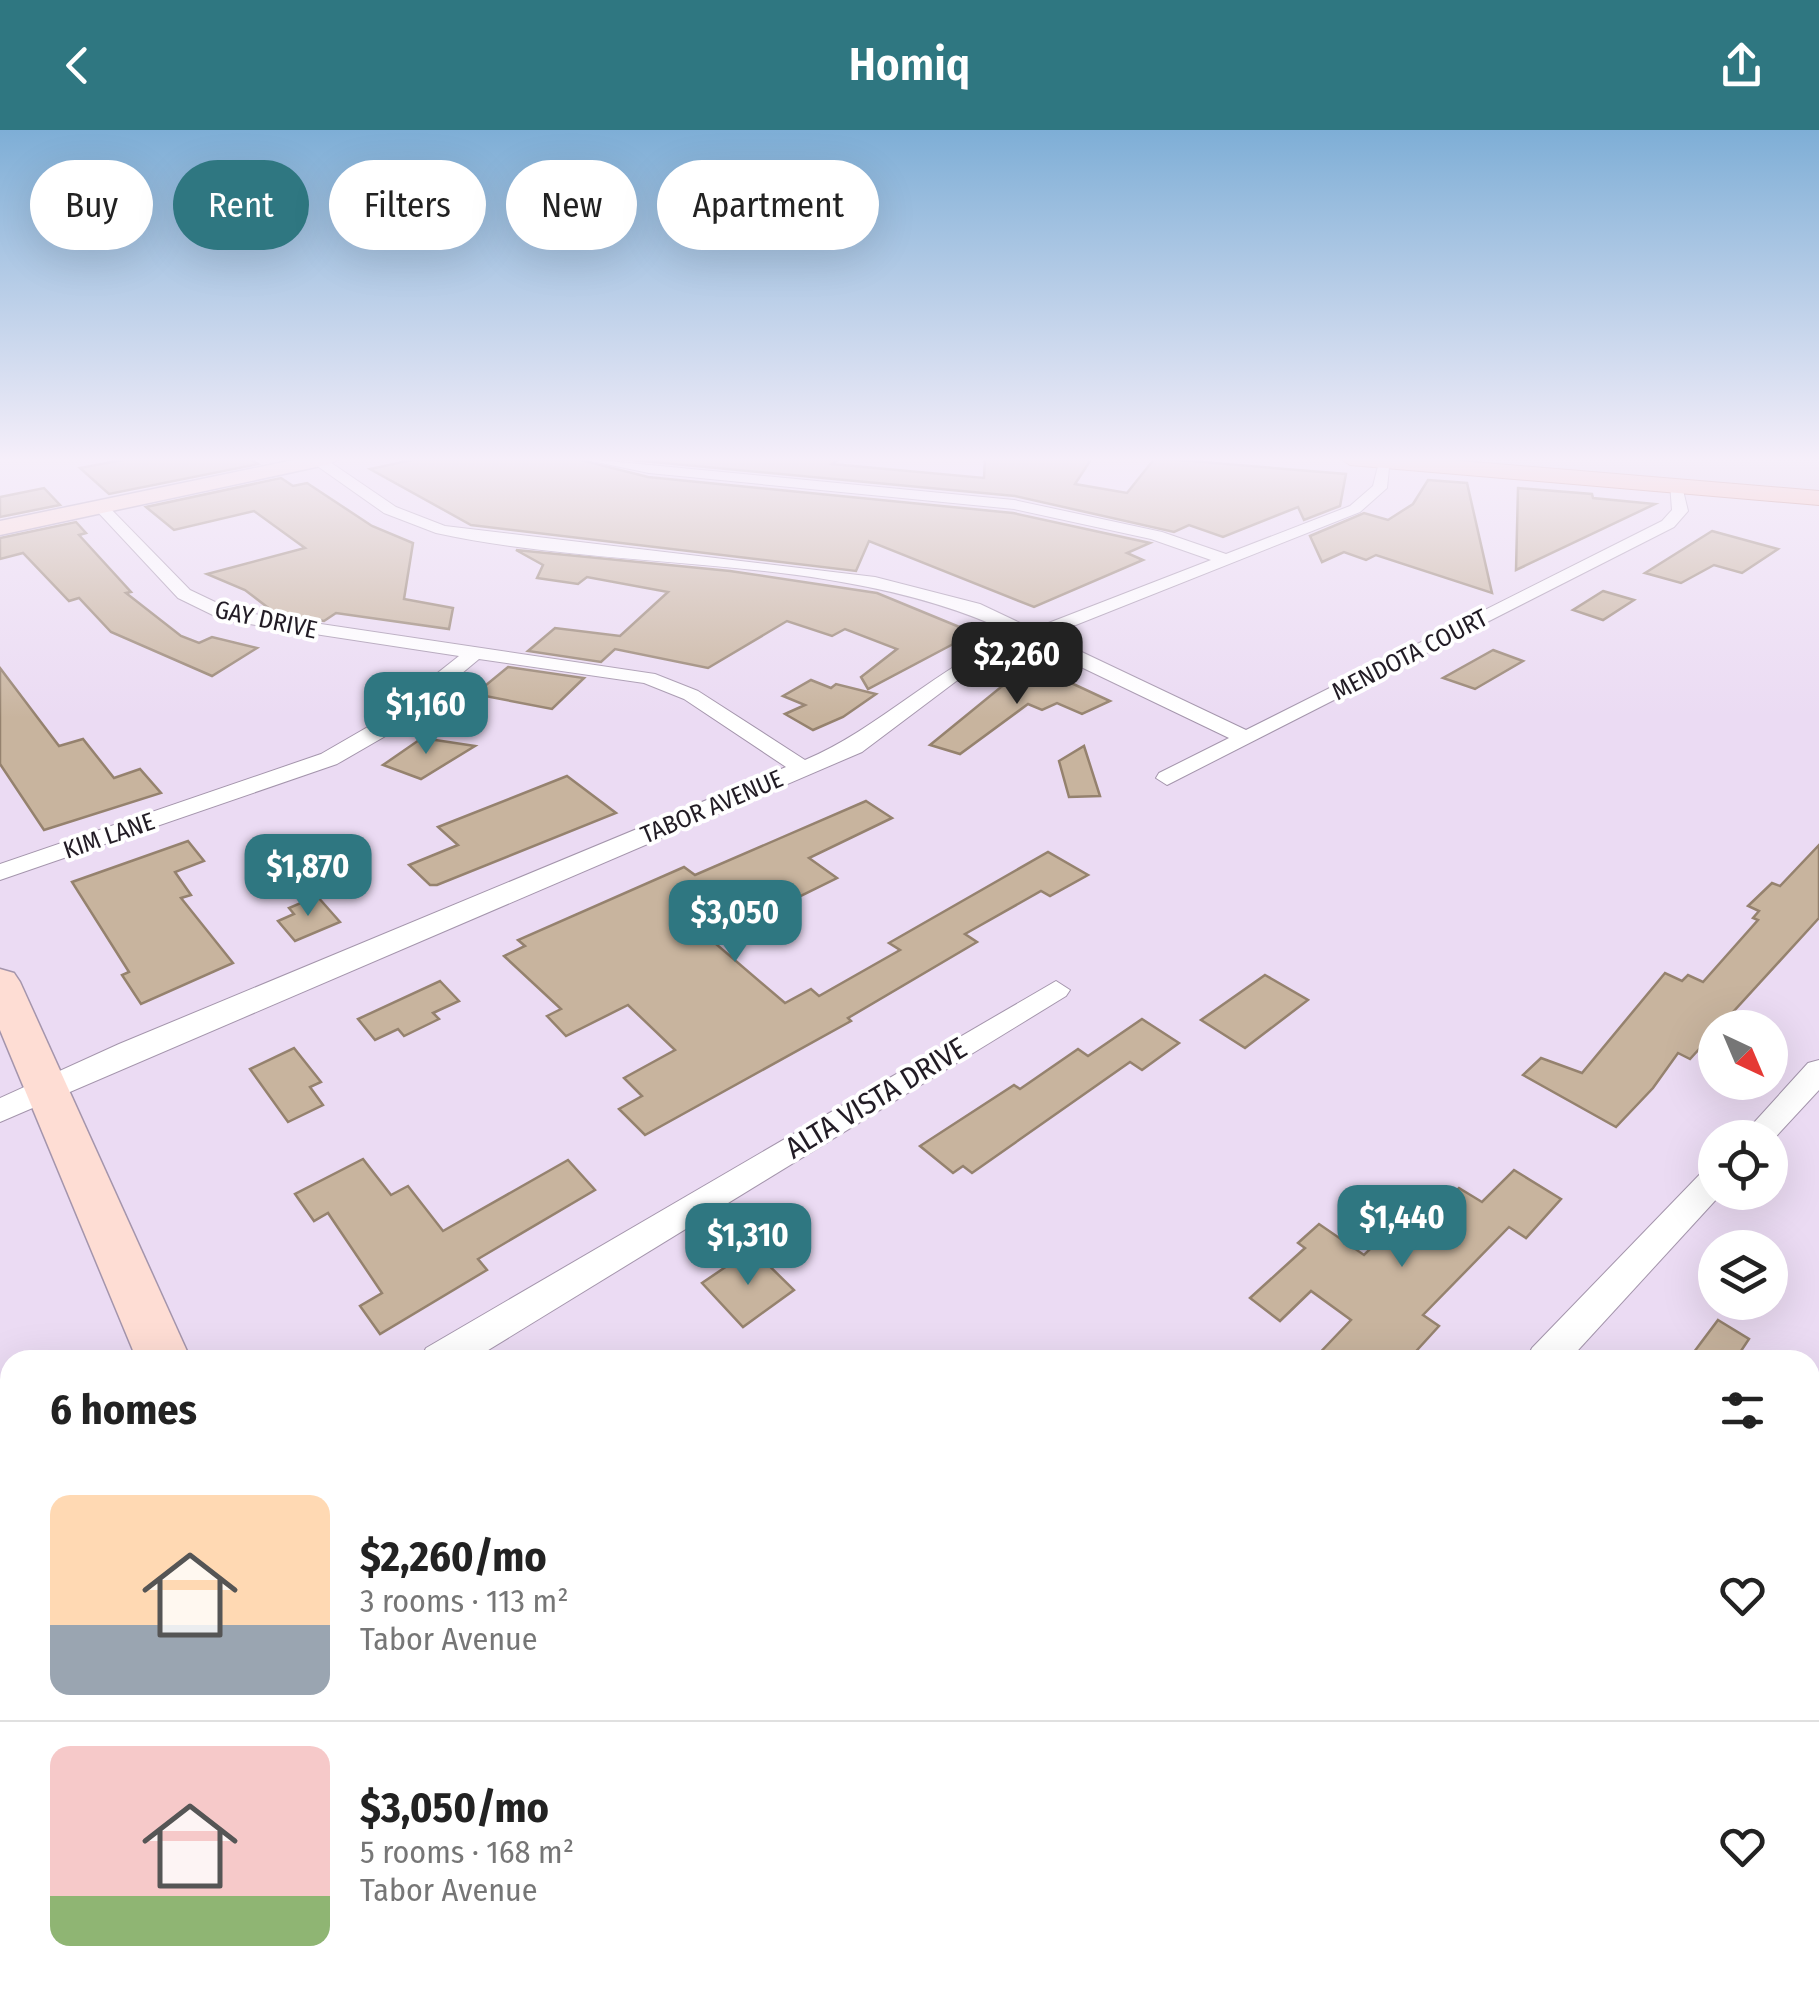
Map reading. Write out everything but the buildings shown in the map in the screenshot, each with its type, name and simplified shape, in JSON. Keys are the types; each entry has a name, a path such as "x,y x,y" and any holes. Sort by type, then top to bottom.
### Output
{"main road":[{"path":"0,982 160,1350"}],"street":[{"name":"GAY DRIVE","path":"137,545 184,594 204,608 256,624 648,678 691,695 804,769"},
{"path":"565,545 890,584 950,599 1246,738"},
{"path":"1186,545 1226,559"},
{"name":"TABOR AVENUE","path":"0,1111 130,1051 804,769 874,735 982,657 1262,545"},
{"name":"MENDOTA COURT","path":"1166,778 1627,545"},
{"name":"KIM LANE","path":"0,872 329,759 381,729 474,652"},
{"name":"ALTA VISTA DRIVE","path":"456,1350 1056,990"},
{"path":"1773,1120 1819,1071"},
{"path":"1563,1350 1698,1199"}]}
